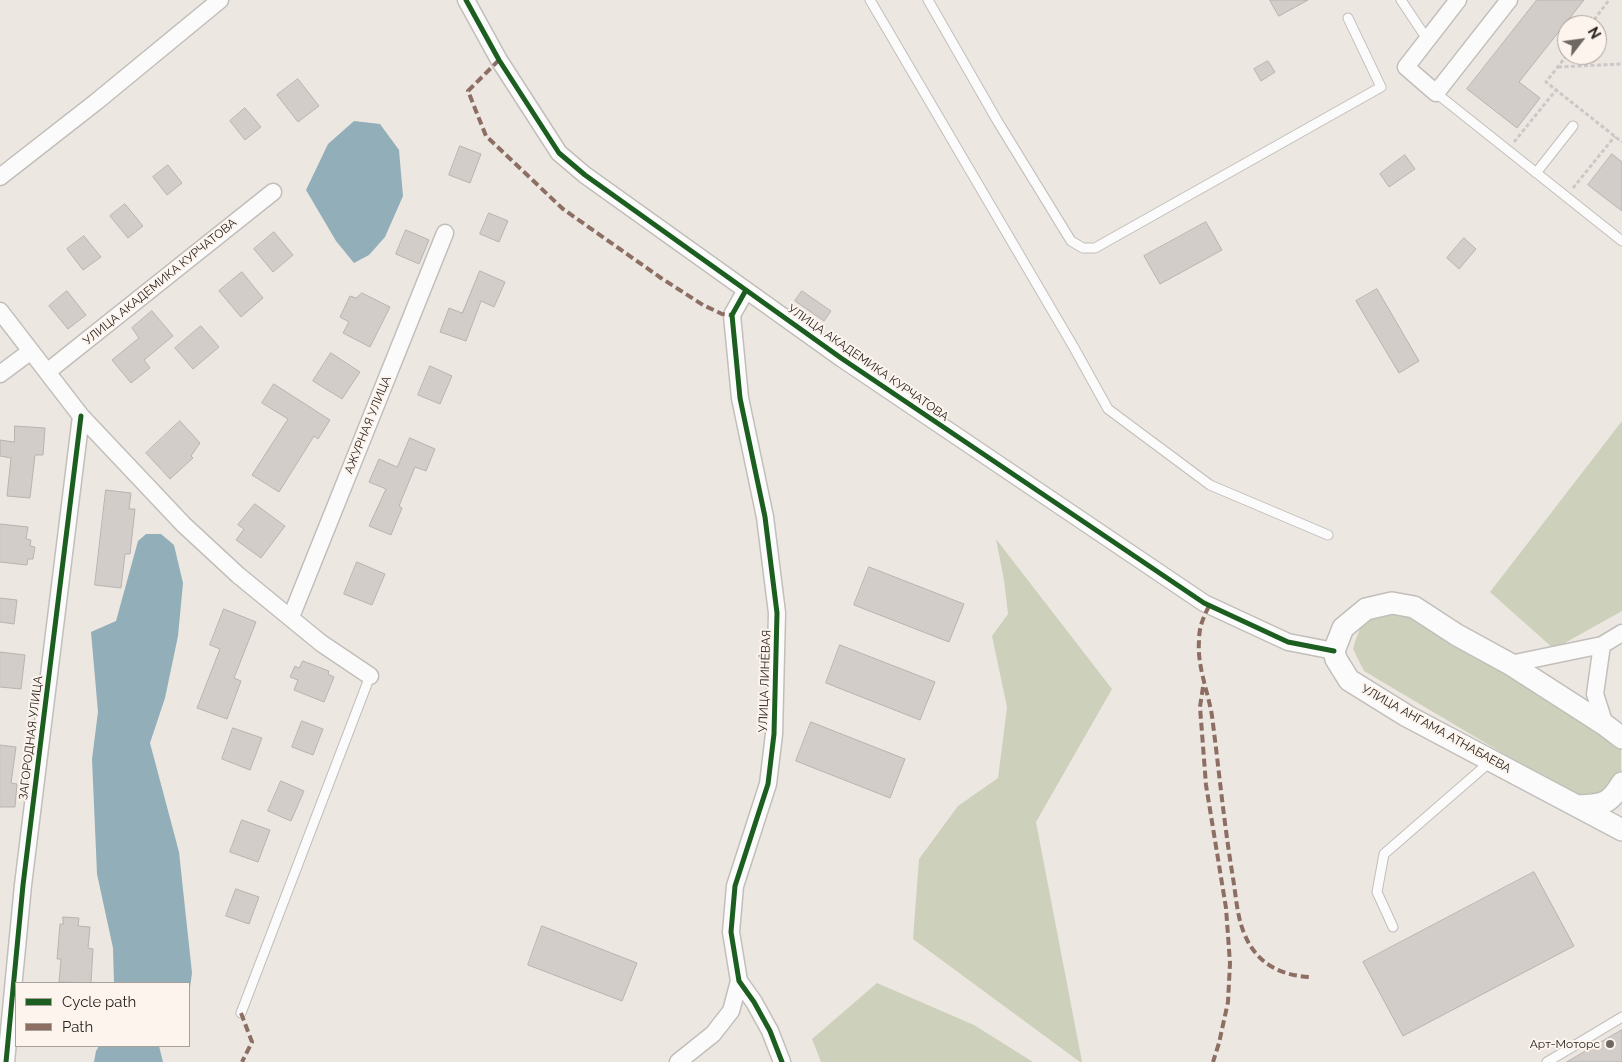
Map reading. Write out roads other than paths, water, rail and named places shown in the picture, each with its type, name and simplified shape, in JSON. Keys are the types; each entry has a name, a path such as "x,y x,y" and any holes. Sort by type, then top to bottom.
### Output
{"street":[{"path":"0,177 96,102 220,0"},
{"name":"УЛИЦА АКАДЕМИКА КУРЧАТОВА","path":"466,0 499,60 559,153 584,175 842,358 1204,603 1288,642 1334,651"},
{"path":"1458,0 1406,67 1436,93 1509,0"},
{"name":"УЛИЦА АКАДЕМИКА КУРЧАТОВА","path":"47,372 273,192"},
{"name":"АЖУРНАЯ УЛИЦА","path":"291,617 445,233"},
{"name":"УЛИЦА ЛИНЁВАЯ","path":"746,290 732,315 740,398 765,517 777,613 774,734 768,784 735,886 731,932 739,981 754,1002 770,1031 782,1062"},
{"path":"0,310 81,416 184,526 238,575 321,642 370,676"},
{"path":"0,374 31,351"},
{"name":"ЗАГОРОДНАЯ УЛИЦА","path":"6,1062 7,984 24,876 81,416"},
{"path":"1334,651 1343,628 1366,609 1392,603 1414,607 1457,635 1510,664 1622,738"},
{"path":"1510,664 1602,645 1622,633"},
{"path":"1602,645 1595,694 1605,725"},
{"name":"УЛИЦА АНГАМА АТНАБАЕВА","path":"1334,651 1336,659 1349,680 1407,716 1622,830"},
{"path":"1577,806 1599,806 1614,797 1622,783"},
{"path":"678,1062 713,1034 731,1011 739,981"}],"lane":[{"path":"870,0 1108,409 1210,485 1328,535"},
{"path":"928,0 998,122 1071,241 1083,248 1095,248 1382,87 1348,18"},
{"path":"1401,0 1427,39"},
{"path":"1436,93 1622,241"},
{"path":"1536,172 1572,126"},
{"path":"241,1013 370,676"},
{"path":"1393,927 1378,892 1384,854 1492,761"},
{"path":"1547,1062 1622,1017"}],"water":[{"path":"354,121 380,124 399,150 403,196 385,237 369,255 354,263 336,241 306,190 328,144"},
{"path":"146,534 161,534 174,545 183,583 178,636 165,698 150,743 179,852 192,973 190,988 190,982 114,982 113,948 97,874 92,759 98,712 91,632 116,621 138,541"},
{"path":"98,1047 159,1047 163,1062 94,1062"}],"place":[{"name":"Арт-Моторс","path":"1610,1044"}]}
